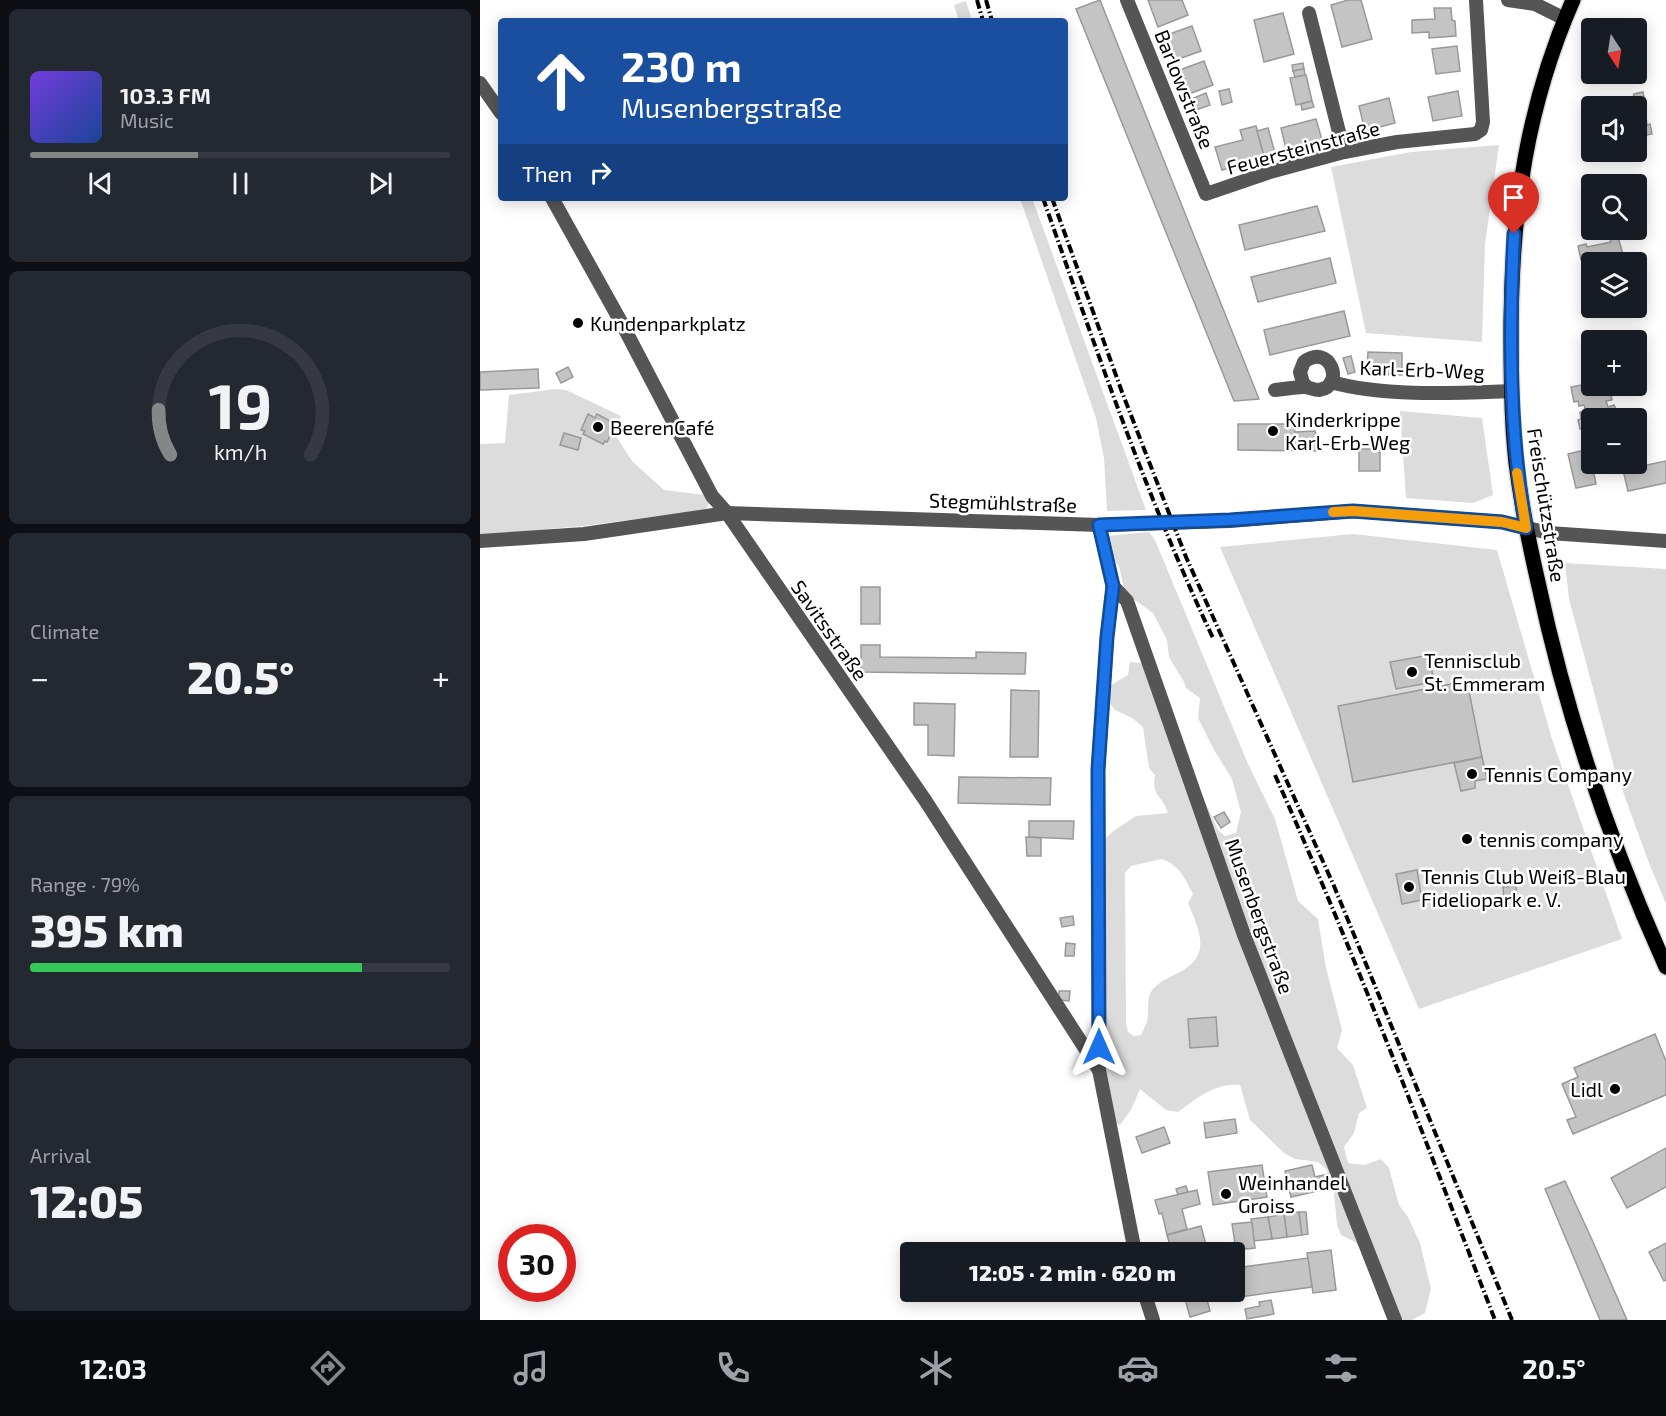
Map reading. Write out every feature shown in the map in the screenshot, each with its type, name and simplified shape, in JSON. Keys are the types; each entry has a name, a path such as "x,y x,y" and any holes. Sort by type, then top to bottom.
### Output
{"main road":[{"name":"Freischützstraße","path":"1573,0 1539,93 1518,194 1511,280 1512,391 1516,464 1526,528 1559,675 1581,750 1626,874 1666,967"}],"street":[{"name":"Barlowstraße","path":"1127,0 1206,194"},
{"name":"Feuersteinstraße","path":"1206,194 1270,172 1344,152 1397,142 1469,136 1481,130 1483,113 1476,0"},
{"path":"1508,0 1534,4 1565,19"},
{"path":"1310,13 1344,152"},
{"path":"480,83 498,108"},
{"name":"Savitsstraße","path":"554,201 621,322 712,496 727,513 925,800 1099,1070"},
{"name":"Karl-Erb-Weg","path":"1275,390 1307,387 1319,390 1328,386 1333,372 1329,362 1314,356 1304,362 1300,378 1307,387"},
{"name":"Karl-Erb-Weg","path":"1331,382 1344,386 1396,392 1512,391"},
{"name":"Stegmühlstraße","path":"480,541 584,534 727,513 1099,525 1230,520 1353,511 1502,522 1550,533 1666,541"},
{"name":"Musenbergstraße","path":"1099,525 1113,586 1127,601 1244,935 1395,1320"},
{"path":"1113,586 1107,637 1098,770 1099,1070 1133,1242"},
{"path":"1147,1302 1153,1320"}],"shaded area":[{"path":"966,1 971,18 958,18 954,5"},
{"path":"1499,145 1485,244 1482,342 1366,333 1331,167 1411,152"},
{"path":"1021,201 1033,201 1146,510 1107,511 1104,458 1096,418"},
{"path":"555,389 566,390 621,416 614,433 632,461 664,490 705,495 709,503 706,510 583,526 480,535 480,444 505,443 509,395"},
{"path":"1400,411 1482,418 1493,495 1473,503 1406,498"},
{"path":"1149,532 1155,540 1248,764 1275,819 1298,901 1318,919 1326,968 1342,1030 1337,1048 1353,1065 1367,1108 1359,1113 1354,1133 1344,1147 1348,1163 1364,1165 1381,1159 1389,1168 1399,1205 1408,1217 1420,1243 1431,1289 1425,1313 1412,1320 1397,1320 1376,1265 1355,1242 1341,1235 1337,1225 1333,1183 1326,1169 1318,1162 1295,1159 1284,1153 1250,1120 1240,1085 1215,1089 1178,1112 1166,1110 1140,1089 1131,1110 1120,1125 1112,1123 1105,1070 1102,842 1112,832 1136,816 1168,813 1156,792 1155,775 1149,768 1143,727 1132,718 1115,710 1105,697 1108,687 1128,675 1130,662 1142,663 1218,830 1225,836 1236,833 1241,812 1232,779 1198,718 1200,698 1186,688 1169,657 1167,640 1153,613 1125,593 1119,566 1108,553 1107,536","holes":["1162,859 1181,873 1193,894 1188,903 1200,937 1200,946 1193,962 1154,988 1150,994 1147,1022 1141,1035 1134,1036 1128,1032 1126,1024 1125,873 1131,866"]},
{"name":"tennis company","path":"1353,534 1497,550 1552,739 1622,939 1419,1009 1220,547"},
{"path":"1565,563 1666,569 1666,904 1614,767 1569,599"}],"building":[{"path":"1100,0 1259,399 1234,401 1076,9"},
{"path":"1148,0 1182,0 1188,15 1158,27"},
{"path":"1348,0 1361,0 1372,39 1342,47 1331,5"},
{"path":"1434,8 1451,8 1456,36 1429,38 1429,32 1412,33 1412,20 1435,19"},
{"path":"1283,13 1294,54 1264,62 1254,20"},
{"path":"1192,26 1201,51 1173,61 1164,36"},
{"path":"1457,46 1460,71 1436,74 1432,49"},
{"path":"1204,61 1213,85 1186,95 1177,71"},
{"path":"1303,63 1304,69 1293,71 1292,65"},
{"path":"1304,69 1305,75 1295,77 1293,71"},
{"path":"1306,75 1312,101 1296,105 1290,78"},
{"path":"1229,89 1232,102 1222,105 1219,91"},
{"path":"1458,91 1462,116 1433,121 1428,97"},
{"path":"1643,92 1644,96 1633,96"},
{"path":"1206,93 1210,105 1193,111 1189,100"},
{"path":"1389,98 1395,123 1365,131 1359,106"},
{"path":"1312,101 1314,107 1302,110 1301,104"},
{"path":"1316,119 1322,140 1286,149 1281,128"},
{"path":"1650,124 1652,134 1647,135 1647,125"},
{"path":"1256,126 1265,159 1222,170 1215,147 1243,140 1240,130"},
{"path":"1268,128 1275,153 1264,156 1257,131"},
{"path":"1317,206 1325,231 1245,250 1239,225"},
{"path":"1610,240 1619,240 1622,252 1581,252 1581,260 1578,246 1586,244 1587,247 1611,242"},
{"path":"1330,258 1336,283 1258,302 1251,277"},
{"path":"1344,311 1350,336 1270,355 1264,330"},
{"path":"1368,352 1402,353 1402,375 1375,374 1375,369 1367,369"},
{"path":"1351,356 1355,372 1348,374 1343,358"},
{"path":"568,367 573,377 561,383 556,373"},
{"path":"538,369 539,388 480,390 480,372"},
{"path":"1581,385 1581,396 1611,396 1612,400 1606,401 1608,407 1614,405 1615,408 1579,406 1578,401 1574,402 1571,387"},
{"name":"BeerenCafé","path":"588,414 595,418 597,414 616,424 607,442 603,444 583,434 585,431 581,430"},
{"path":"1238,424 1293,424 1295,432 1315,431 1322,451 1238,450"},
{"path":"564,433 581,438 578,450 560,445"},
{"path":"1359,449 1380,449 1380,471 1359,471"},
{"path":"1581,451 1581,474 1594,474 1596,484 1576,488 1568,454"},
{"path":"1666,461 1666,483 1628,491 1624,474 1647,474 1647,465"},
{"path":"861,587 880,587 880,624 861,624"},
{"path":"861,645 880,645 880,657 976,658 976,652 1026,653 1025,674 861,672"},
{"name":"Tennisclub St. Emmeram","path":"1429,655 1434,682 1396,689 1390,662"},
{"path":"1467,681 1482,757 1353,782 1338,706"},
{"path":"1011,690 1039,691 1038,757 1010,757"},
{"path":"914,703 955,704 954,756 928,755 928,725 914,725"},
{"name":"Tennis Company","path":"1482,757 1487,779 1475,781 1475,788 1461,791 1454,763"},
{"path":"959,777 1051,778 1050,805 958,803"},
{"path":"1224,812 1230,822 1221,828 1214,817"},
{"path":"1029,821 1074,821 1073,839 1029,837"},
{"path":"1026,837 1041,838 1041,856 1027,856"},
{"name":"Tennis Club Weiß-Blau Fideliopark e. V.","path":"1417,870 1422,900 1402,904 1396,874"},
{"path":"1516,886 1517,897 1504,898 1503,887"},
{"path":"1073,916 1074,925 1062,927 1060,918"},
{"path":"1066,943 1075,944 1074,956 1065,956"},
{"path":"1059,991 1070,991 1069,1001 1059,1000"},
{"path":"1216,1017 1218,1046 1190,1048 1188,1019"},
{"name":"Lidl","path":"1655,1034 1666,1061 1666,1095 1573,1134 1567,1120 1576,1117 1562,1084 1578,1077 1574,1068"},
{"path":"1235,1119 1237,1133 1206,1138 1204,1123"},
{"path":"1164,1127 1170,1143 1142,1153 1136,1137"},
{"path":"1666,1148 1666,1187 1627,1208 1611,1178"},
{"path":"1262,1165 1267,1197 1213,1205 1208,1172"},
{"path":"1312,1165 1315,1177 1328,1174 1331,1188 1291,1197 1285,1171"},
{"path":"1565,1181 1627,1320 1600,1320 1545,1189"},
{"path":"1186,1186 1188,1192 1178,1195 1176,1189"},
{"path":"1197,1190 1200,1204 1182,1209 1187,1229 1167,1235 1162,1213 1159,1214 1155,1200"},
{"path":"1299,1212 1302,1235 1287,1237 1284,1214"},
{"path":"1299,1212 1306,1212 1308,1234 1302,1235"},
{"path":"1284,1214 1287,1237 1272,1239 1268,1217"},
{"path":"1268,1217 1272,1239 1254,1241 1251,1219"},
{"path":"1252,1222 1255,1248 1245,1249 1245,1242 1235,1242 1232,1224"},
{"path":"1201,1226 1205,1242 1169,1242 1167,1235"},
{"path":"1666,1243 1666,1280 1664,1281 1649,1252"},
{"path":"1331,1250 1336,1290 1313,1293 1307,1253"},
{"path":"1308,1258 1312,1287 1245,1296 1245,1267"},
{"path":"1271,1300 1274,1314 1247,1319 1245,1309 1260,1306 1259,1302"},
{"path":"1186,1302 1208,1302 1210,1311 1190,1317"}],"railway":[{"path":"977,0 982,18"},
{"path":"986,0 991,18"},
{"path":"1044,201 1143,475 1213,638"},
{"path":"1053,201 1122,392 1186,557 1334,886 1512,1320"},
{"path":"1275,775 1361,978 1495,1320"}],"slow traffic":[{"path":"1333,512 1353,511 1502,522 1526,528 1517,473"}],"place":[{"name":"Kundenparkplatz","path":"578,323"},
{"name":"BeerenCafé","path":"598,427"},
{"name":"Kinderkrippe Karl-Erb-Weg","path":"1273,431"},
{"name":"Tennisclub St. Emmeram","path":"1412,672"},
{"name":"Tennis Company","path":"1472,774"},
{"name":"tennis company","path":"1467,839"},
{"name":"Tennis Club Weiß-Blau Fideliopark e. V.","path":"1409,887"},
{"name":"Lidl","path":"1615,1089"},
{"name":"Weinhandel Groiss","path":"1226,1194"}],"route":[{"path":"1099,1047 1098,770 1107,637 1113,586 1099,525 1288,517 1353,511 1502,522 1526,528 1514,446 1511,353 1511,280 1514,234"}]}
